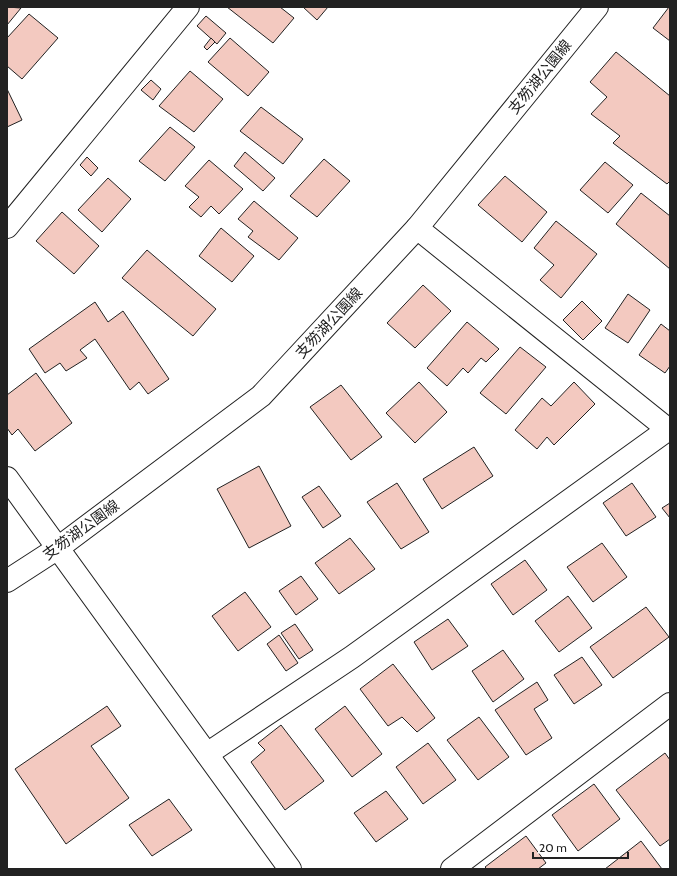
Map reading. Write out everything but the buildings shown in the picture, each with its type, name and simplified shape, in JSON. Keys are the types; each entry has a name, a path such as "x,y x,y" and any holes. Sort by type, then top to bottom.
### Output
{"street":[{"path":"7,227 188,7"},
{"name":"支笏湖公園線","path":"7,581 58,548 260,396 417,228 596,7"},
{"path":"207,754 352,657 670,429 417,228"},
{"path":"7,478 290,869"},
{"path":"452,869 670,704"}]}
